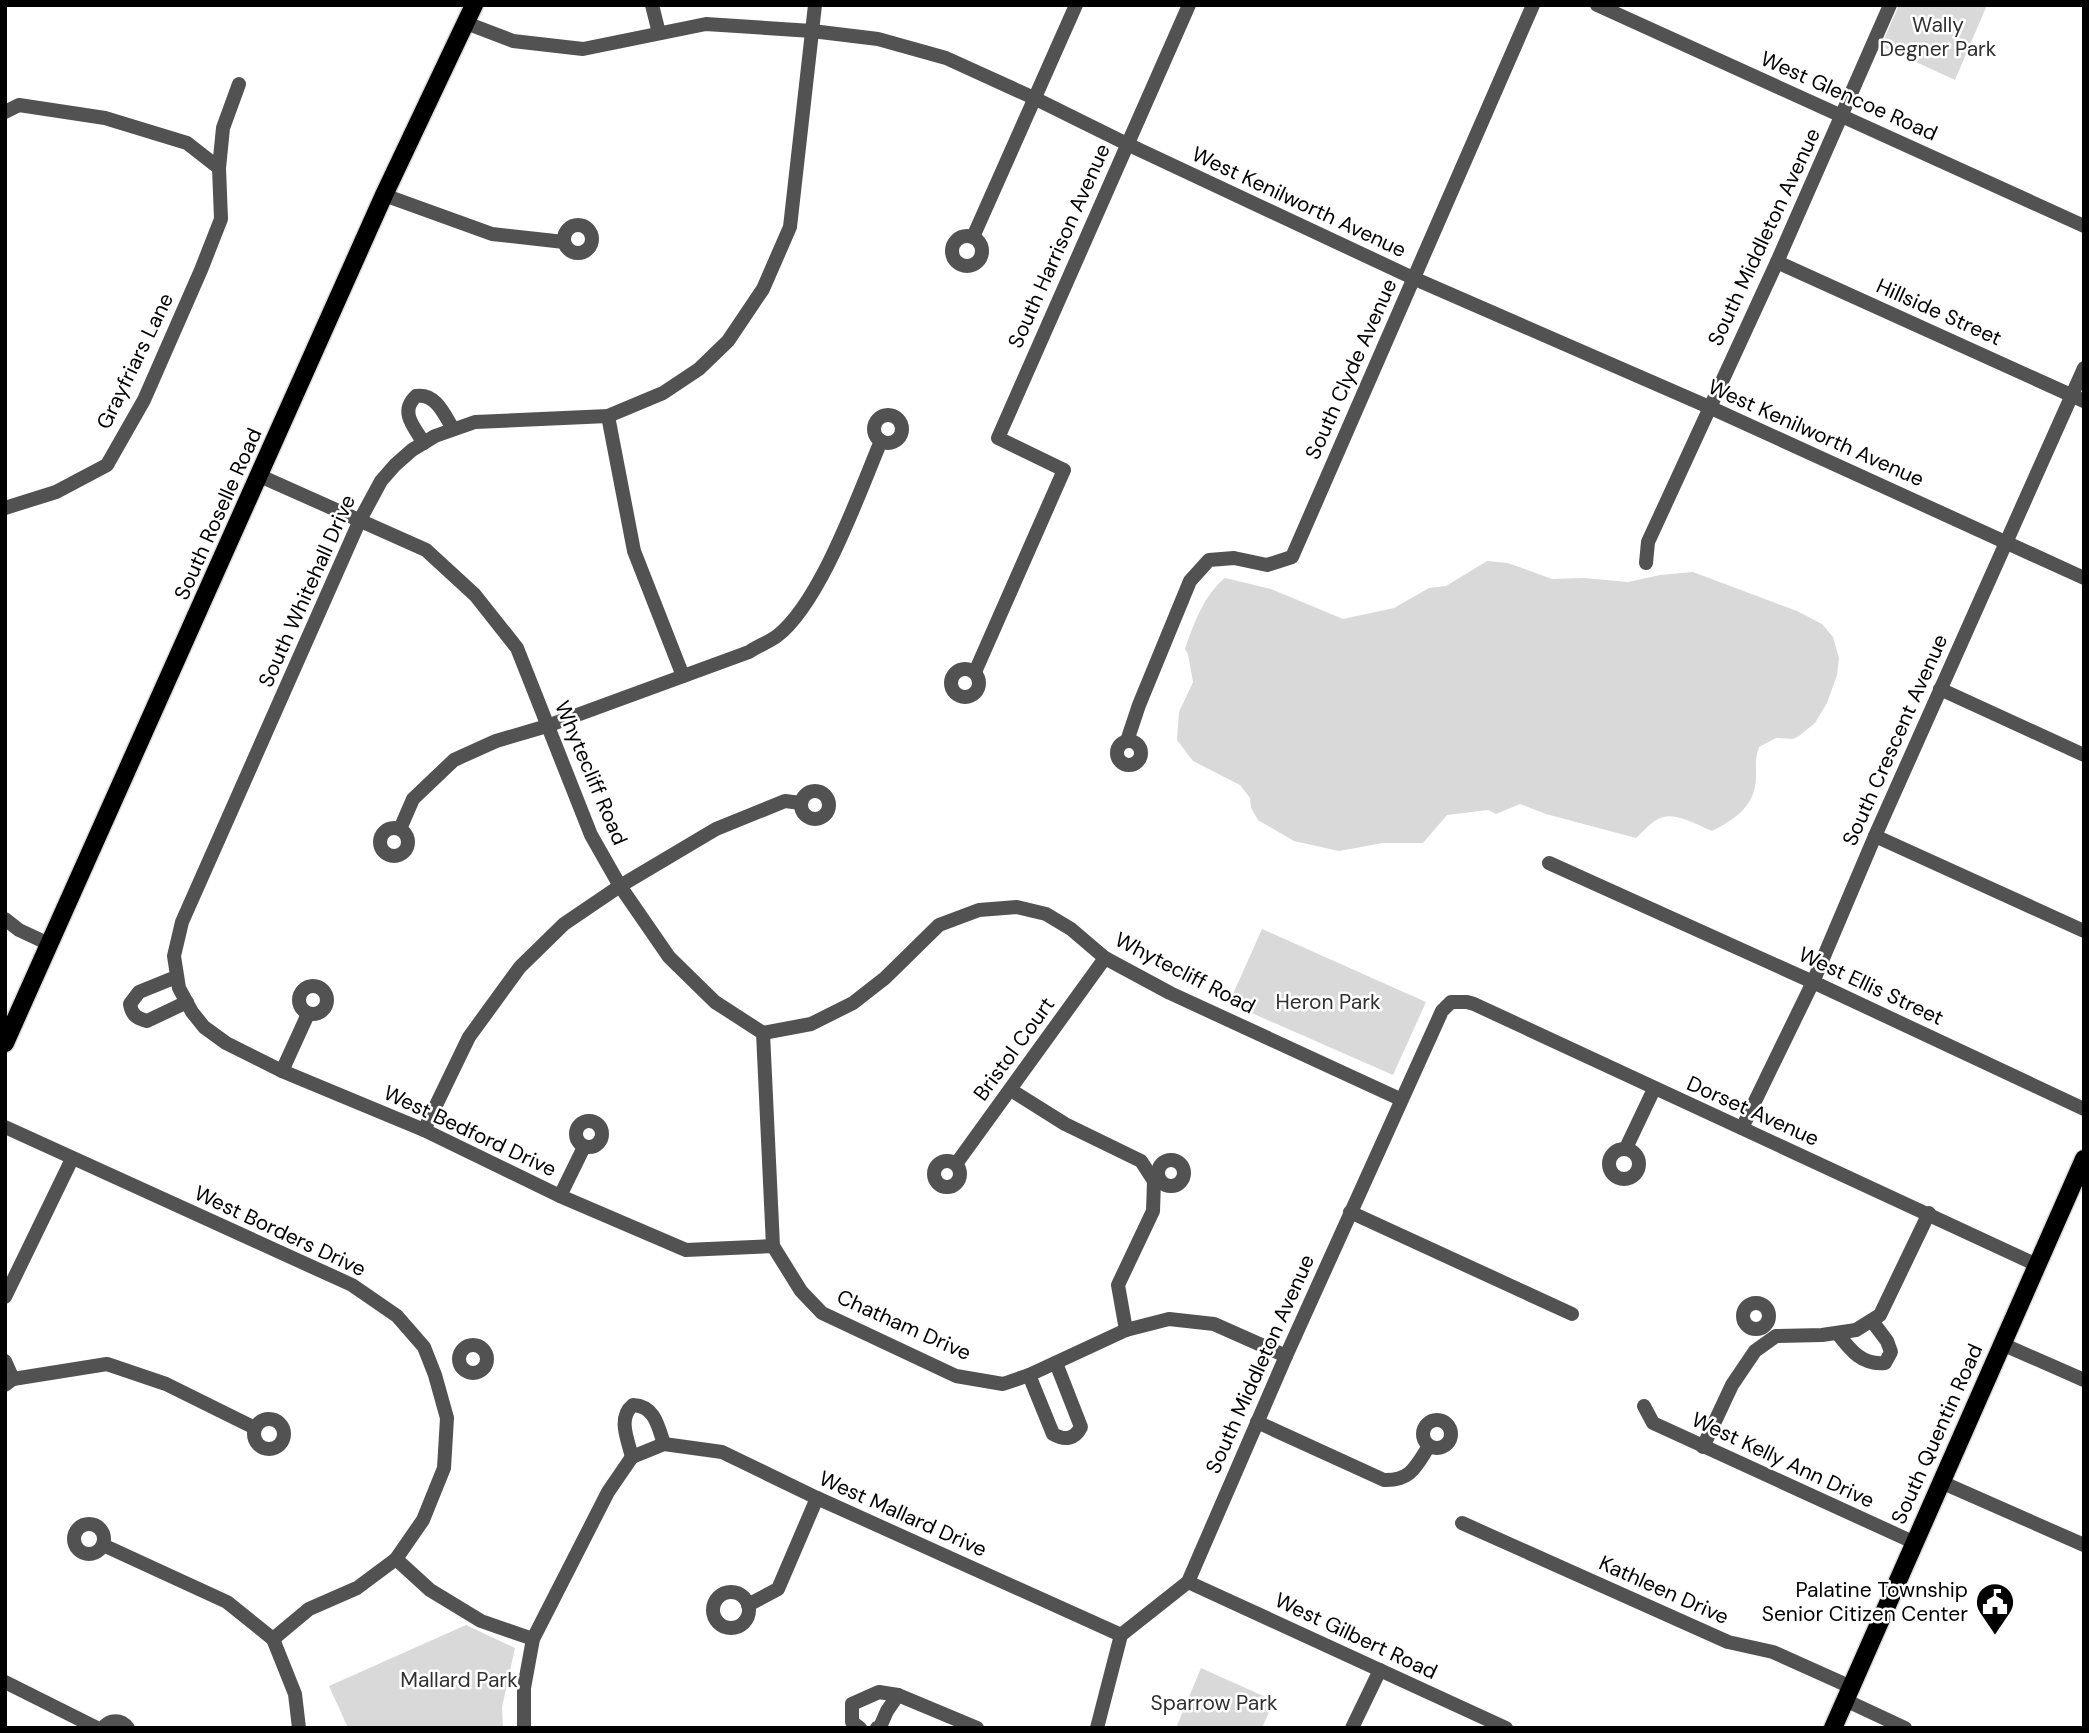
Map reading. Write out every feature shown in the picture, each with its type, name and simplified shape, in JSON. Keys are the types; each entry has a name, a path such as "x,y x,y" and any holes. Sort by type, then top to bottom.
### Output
{"main road":[{"name":"South Roselle Road","path":"5,1043 384,195 474,5"},
{"name":"South Quentin Road","path":"1833,1728 2084,1159"}],"street":[{"path":"652,5 659,33"},
{"name":"South Whitehall Drive","path":"177,982 174,956 182,922 360,520 381,481 395,465 424,443 453,429 489,420 608,416 663,393 699,369 729,341 763,289 790,227 816,5"},
{"path":"973,237 1076,5"},
{"name":"South Harrison Avenue","path":"975,673 1064,470 998,438 1189,5"},
{"name":"South Clyde Avenue","path":"1127,741 1139,705 1191,581 1209,560 1234,558 1267,565 1292,557 1533,5"},
{"name":"West Glencoe Road","path":"1597,5 2084,226"},
{"name":"South Middleton Avenue","path":"1646,563 1648,542 1843,116 1890,5"},
{"name":"West Kenilworth Avenue","path":"466,23 513,41 583,49 706,24 813,31 878,39 946,58 1413,278 1709,407 2084,578"},
{"name":"Grayfriars Lane","path":"5,508 56,492 107,465 144,400 221,219 219,168 223,128 239,84"},
{"path":"5,113 19,105 105,118 187,143 219,168"},
{"path":"384,195 492,234 564,242"},
{"name":"Hillside Street","path":"1777,262 2078,398"},
{"name":"South Crescent Avenue","path":"1742,1128 1813,982 2006,543 2078,398 2084,368"},
{"path":"424,443 407,414 408,406 416,396 424,395 436,401 453,429"},
{"path":"608,416 634,551 683,676"},
{"path":"400,829 413,799 454,760 496,741 547,726 749,652 778,635 797,614 824,573 881,441"},
{"name":"Whytecliff Road","path":"260,476 426,550 475,595 517,648 591,835 620,886 669,957 715,1002 763,1033 811,1024 853,1003 885,978 939,925 979,910 1017,907 1046,914 1071,929 1105,958 1170,993 1400,1099"},
{"path":"1940,689 2084,755"},
{"path":"424,1129 469,1037 520,967 564,923 716,829 785,801 801,803"},
{"path":"1875,836 2084,931"},
{"name":"West Ellis Street","path":"1549,863 1813,982 2084,1109"},
{"path":"5,919 19,930 49,944"},
{"name":"Bristol Court","path":"956,1164 1105,958"},
{"path":"177,982 139,992 130,1004 132,1012 136,1017 147,1021 187,1002"},
{"name":"West Bedford Drive","path":"177,982 191,1012 214,1036 282,1071 424,1129 560,1196 686,1250 773,1246"},
{"name":"South Middleton Avenue","path":"1121,1635 1188,1582 1400,1099 1442,1011 1451,1002"},
{"name":"Dorset Avenue","path":"1451,1002 1467,1002 2037,1265"},
{"path":"282,1071 308,1014"},
{"name":"Chatham Drive","path":"763,1033 773,1246 801,1291 822,1313 956,1376 1003,1384 1029,1375 1126,1330 1169,1319 1214,1324 1286,1356"},
{"path":"1626,1149 1654,1089"},
{"path":"1011,1090 1065,1124 1141,1161 1157,1180 1153,1211 1118,1285 1126,1330"},
{"name":"West Borders Drive","path":"5,1127 352,1285 397,1316 424,1347 447,1418 444,1468 423,1520 396,1559 357,1588 309,1609 273,1639"},
{"path":"560,1196 584,1147"},
{"path":"5,1297 72,1159"},
{"path":"1350,1212 1572,1314"},
{"path":"1703,1447 1732,1385 1765,1335 1838,1334 1856,1330 1880,1315 1929,1213"},
{"path":"1838,1334 1859,1358 1875,1364 1885,1363 1891,1352 1888,1341 1872,1321"},
{"path":"2002,1344 2084,1380"},
{"path":"5,1362 9,1382 107,1364 166,1384 256,1428"},
{"path":"1029,1375 1053,1434 1069,1439 1078,1434 1081,1427 1056,1363"},
{"path":"435,1375 459,1364"},
{"path":"524,1728 524,1688 533,1639 608,1492 632,1457 624,1421 627,1410 633,1405 643,1405 652,1412 664,1444"},
{"name":"West Kelly Ann Drive","path":"1644,1406 1653,1423 1913,1542"},
{"path":"1257,1423 1384,1480 1397,1480 1410,1474 1429,1447"},
{"name":"West Mallard Drive","path":"632,1457 664,1444 722,1452 817,1498 1121,1635"},
{"path":"1941,1482 2084,1545"},
{"path":"748,1605 778,1589 817,1498"},
{"name":"Kathleen Drive","path":"1462,1523 1728,1642 1773,1651 1905,1728"},
{"path":"103,1545 228,1602 273,1639 295,1694 299,1728"},
{"path":"396,1559 430,1590 481,1621 533,1639"},
{"name":"West Gilbert Road","path":"1188,1582 1506,1728"},
{"path":"1097,1728 1121,1635"},
{"path":"1352,1728 1380,1670"},
{"path":"5,1682 97,1728"},
{"path":"860,1728 852,1721 852,1704 879,1692 898,1695 977,1728"},
{"path":"877,1728 898,1695"},
{"path":"103,1728 116,1721 128,1728"}],"green space":[{"name":"Wally Degner Park","path":"1899,5 1987,5 1955,80 1881,46"},
{"path":"1487,561 1508,563 1552,579 1584,578 1628,582 1693,572 1797,611 1822,624 1833,637 1839,658 1837,675 1827,703 1815,723 1799,736 1793,739 1776,738 1759,747 1753,794 1737,816 1712,831 1685,819 1664,817 1652,823 1636,838 1546,814 1520,804 1496,814 1488,810 1447,815 1423,843 1383,843 1339,851 1294,841 1258,820 1251,808 1250,798 1240,785 1193,761 1177,740 1179,712 1193,682 1185,649 1205,601 1225,578 1271,589 1343,619 1394,608 1429,588 1446,586"},
{"name":"Heron Park","path":"1262,929 1426,1002 1393,1075 1229,1003"},
{"name":"Mallard Park","path":"466,1625 515,1648 502,1707 503,1728 348,1728 329,1686"},
{"name":"Sparrow Park","path":"1201,1668 1274,1701 1262,1728 1176,1728"}],"place":[{"name":"Palatine Township Senior Citizen Center","path":"1995,1636"}]}
